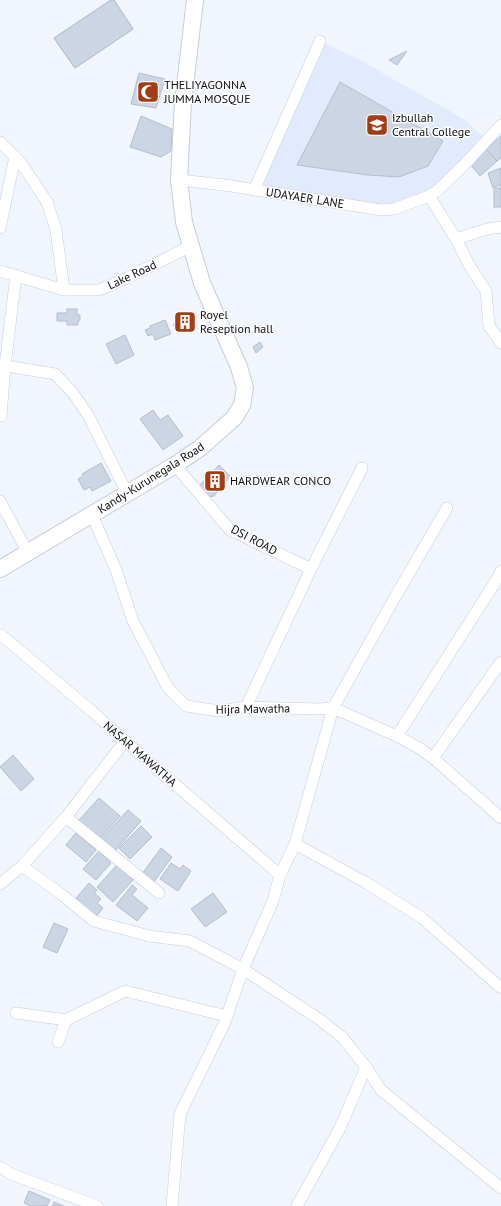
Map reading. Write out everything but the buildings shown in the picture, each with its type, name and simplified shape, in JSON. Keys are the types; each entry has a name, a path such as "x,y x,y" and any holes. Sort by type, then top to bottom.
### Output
{"highway":[{"name":"Kandy-Kurunegala Road","path":"0,569 175,465 200,448 234,418 242,405 245,388 239,367 202,283 184,222 179,180 182,103 195,0"}],"street":[{"path":"254,190 320,41"},
{"name":"UDAYAER LANE","path":"179,180 225,185 381,210 394,209 429,196 437,191 501,124"},
{"path":"0,142 21,163 47,202 56,230 64,290"},
{"path":"0,228 14,157"},
{"path":"429,196 456,239 469,265 486,291 489,326 501,343"},
{"path":"456,239 487,229 501,227"},
{"name":"Lake Road","path":"0,271 64,290 99,290 127,278 191,246"},
{"path":"1,416 3,366 16,275"},
{"path":"3,366 55,374 73,393 88,415 127,493"},
{"name":"DSI ROAD","path":"175,465 230,530 311,569"},
{"path":"246,707 311,569 362,468"},
{"path":"0,501 28,553"},
{"path":"172,1206 180,1114 227,1016 243,970 273,901 280,875 295,844 333,708 447,508"},
{"name":"Hijra Mawatha","path":"92,515 116,570 133,621 168,688 186,706 220,711 246,707 333,708 419,748 433,758 501,818"},
{"path":"396,736 501,571"},
{"name":"NASAR MAWATHA","path":"0,634 94,713 280,875"},
{"path":"433,758 501,662"},
{"path":"0,884 22,866 66,817 125,741"},
{"path":"66,817 159,894"},
{"path":"295,844 365,882 422,918 501,988"},
{"path":"22,866 61,894 94,921 148,936 190,941 243,970 319,1019 342,1037 366,1067 381,1090 501,1187"},
{"path":"16,1013 66,1020 125,991 227,1016"},
{"path":"58,1042 66,1020"},
{"path":"297,1206 340,1128 366,1067"},
{"path":"0,1167 11,1174 97,1206"}],"shaded area":[{"name":"Izbullah Central College","path":"320,41 362,61 447,109 468,122 488,140 449,180 394,209 254,190"}],"place":[{"name":"THELIYAGONNA JUMMA MOSQUE","path":"148,92"},
{"name":"Izbullah Central College","path":"377,125"},
{"name":"Royel Reseption hall","path":"185,322"},
{"name":"HARDWEAR CONCO","path":"215,481"}]}
